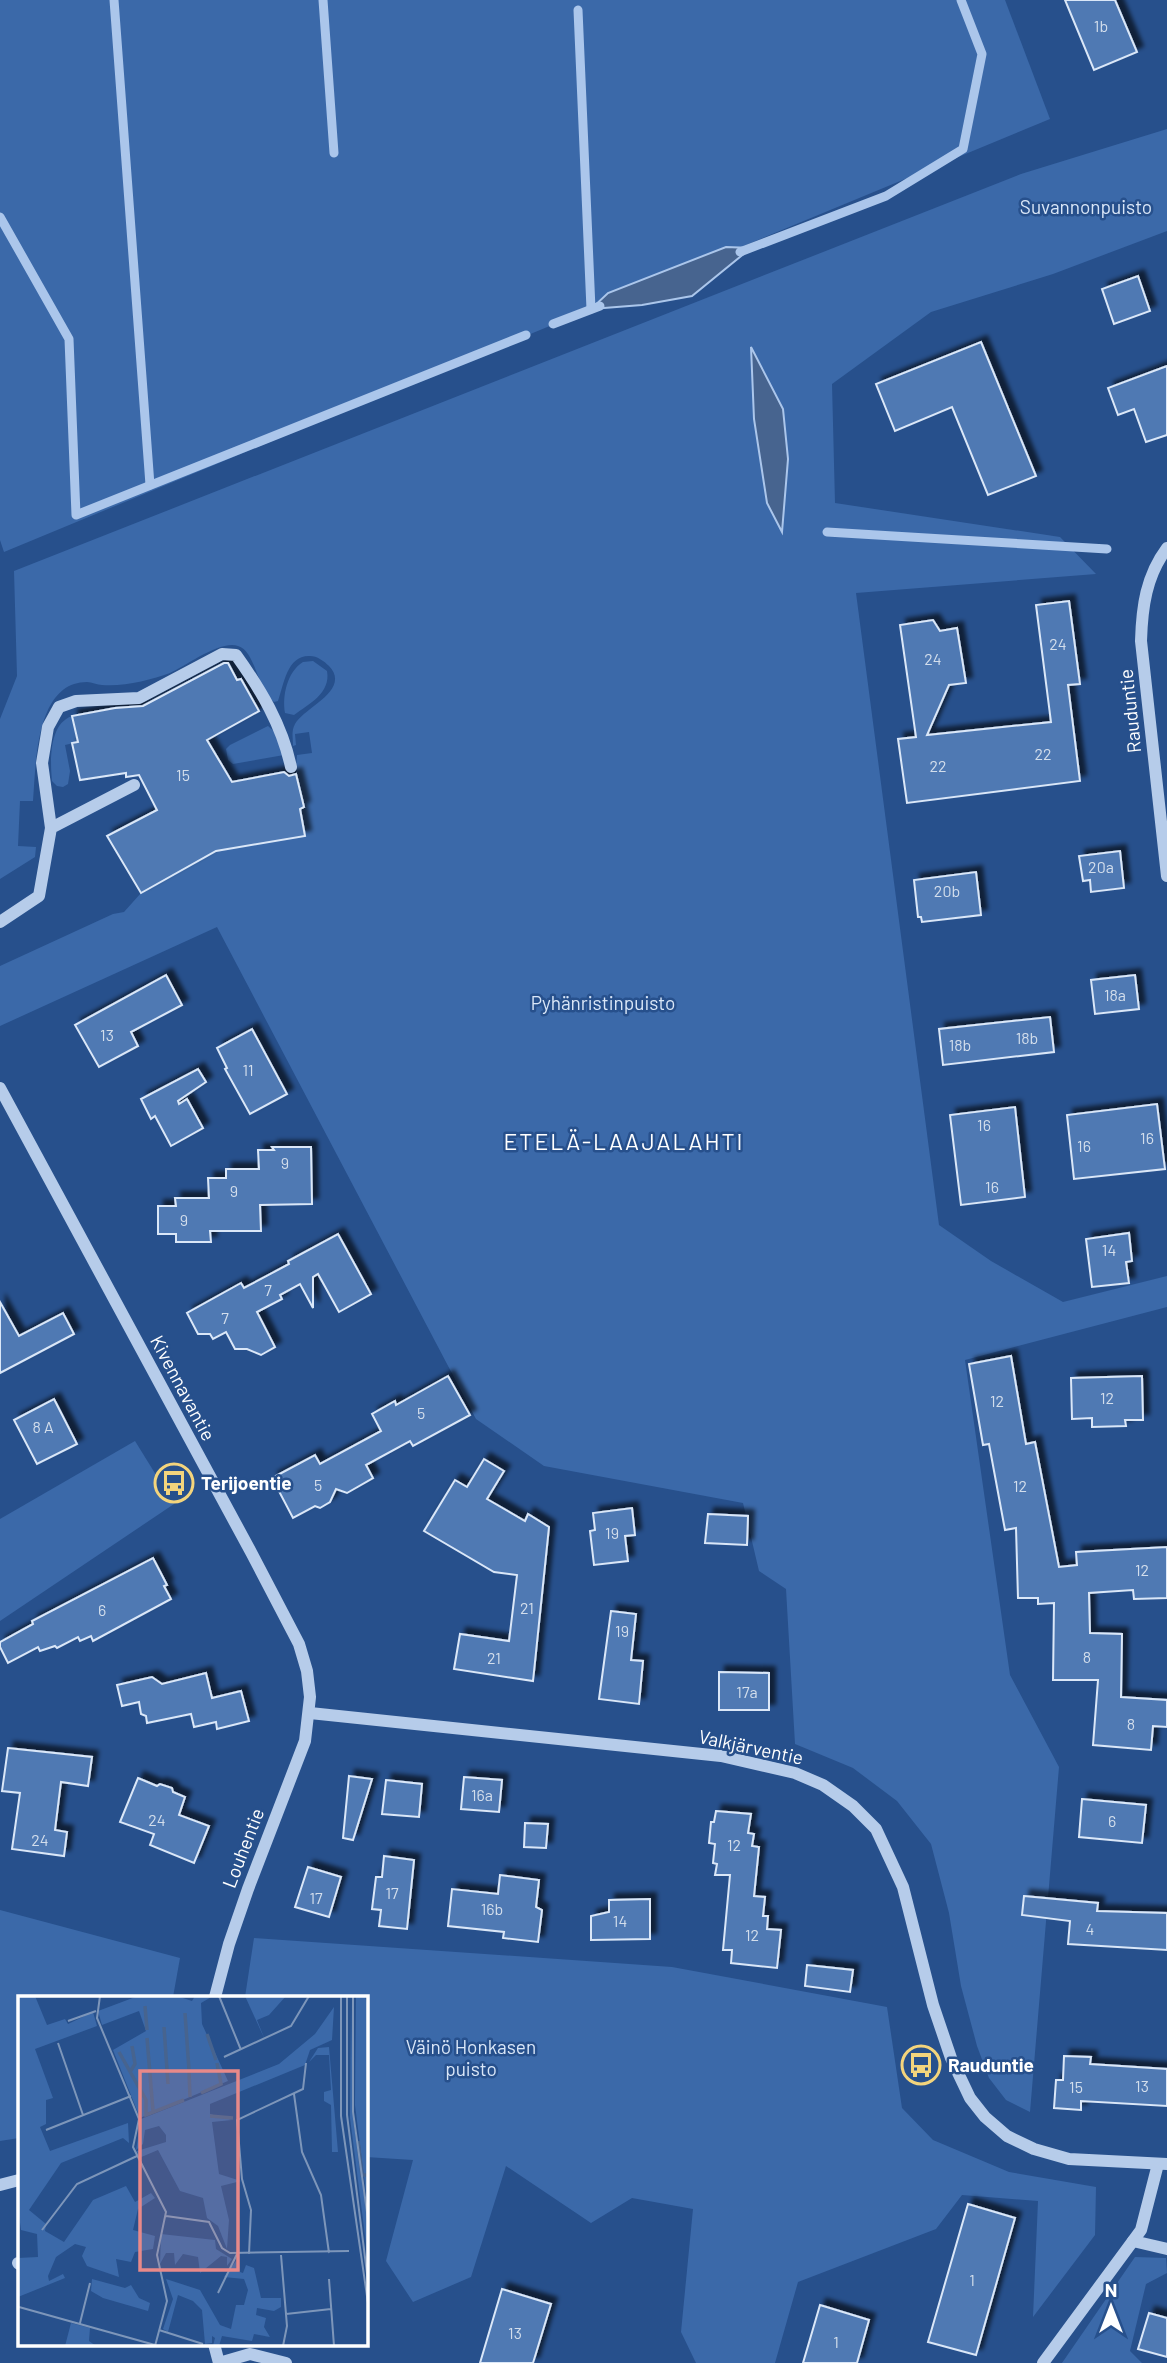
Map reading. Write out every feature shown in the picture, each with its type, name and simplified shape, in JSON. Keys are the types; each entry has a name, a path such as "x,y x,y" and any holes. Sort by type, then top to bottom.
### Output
{"street":[{"name":"Rauduntie","path":"1167,548 1157,560 1149,579 1142,608 1141,640 1167,876"},
{"path":"0,922 38,896 51,828 42,763 48,727 59,707 76,701 139,698 222,654 236,655 276,718 291,767"},
{"path":"51,828 134,785"},
{"name":"Kivennavantie","path":"0,1088 299,1644 307,1671 310,1713"},
{"name":"Louhentie","path":"215,1996 229,1944 304,1741 310,1713"},
{"name":"Valkjärventie","path":"310,1713 721,1756 795,1773 823,1785 853,1806 876,1829 903,1888 933,2005 951,2057 970,2098 985,2117 1016,2140 1034,2149 1069,2159 1163,2164"},
{"path":"1043,2363 1141,2230 1163,2164"},
{"path":"0,2185 18,2180"},
{"path":"1133,2241 1167,2249"},
{"path":"215,2346 219,2363 250,2354 286,2363"}],"green space":[{"path":"0,0 1005,0 1050,119 4,552 0,540"},
{"name":"Pyhänristinpuisto","path":"1167,129 1167,231 1053,274 931,312 832,384 835,503 1060,537 1096,574 856,593 939,1225 991,1261 1063,1302 1167,1276 1167,1307 965,1360 1010,1675 1059,1767 1030,2112 1006,2100 989,2078 977,2046 961,1986 949,1913 931,1844 897,1801 853,1768 795,1744 786,1589 759,1571 743,1503 544,1466 476,1419 217,927 0,1026 0,966 113,914 124,912 141,893 303,807 296,770 297,755 312,753 309,732 295,734 296,745 293,746 293,729 300,718 324,698 335,683 329,666 313,656 296,660 291,665 278,701 274,702 264,689 249,655 244,649 231,645 213,650 170,673 146,680 119,685 87,682 70,686 57,696 48,710 42,728 33,801 20,801 18,846 36,847 35,857 0,879 0,719 17,676 14,571 1021,174"},
{"path":"313,661 327,671 326,686 318,697 294,715 285,713 284,699 289,678 303,662"},
{"path":"72,716 78,742 65,745 70,771 68,784 57,786 52,781 53,744 59,727 64,720"},
{"path":"268,726 277,734 284,755 233,764 228,760 226,749 230,745"},
{"path":"135,1441 174,1504 0,1621 0,1519"},
{"path":"0,1910 180,1958 173,1996 18,1996 18,2138 0,2141"},
{"name":"Väinö Honkasen puisto","path":"254,1938 672,1967 887,2007 902,2108 933,2140 1009,2172 1096,2187 1095,2235 1033,2317 1038,2201 962,2195 936,2229 798,2282 775,2363 696,2363 681,2332 693,2209 632,2198 591,2223 506,2166 471,2277 413,2302 386,2261 413,2160 368,2157 368,1996 245,1996"},
{"path":"1135,2257 1166,2258 1167,2273 1146,2284 1130,2351 1142,2363 1062,2363"}],"shaded area":[{"path":"726,247 751,248 692,296 642,305 591,309 608,293"},
{"path":"751,347 783,409 788,459 782,532 767,503 754,419"}],"building":[{"path":"1065,0 1115,0 1137,52 1094,70"},
{"path":"1138,276 1150,311 1114,324 1102,289"},
{"path":"981,342 1036,476 988,495 952,407 895,431 876,384"},
{"path":"1167,366 1167,435 1146,442 1134,409 1118,415 1108,388"},
{"path":"1069,601 1080,684 1068,685 1080,781 907,803 898,739 916,737 900,625 933,620 940,631 957,628 966,683 949,685 927,735 1051,722 1036,605"},
{"path":"228,663 237,680 241,679 259,711 207,740 232,782 284,772 289,776 296,774 304,807 300,809 305,836 216,851 141,893 107,836 157,810 139,775 126,777 126,773 80,780 72,743 78,742 72,716 143,706"},
{"path":"1120,851 1124,888 1091,892 1090,880 1083,881 1079,856"},
{"path":"976,872 981,915 922,922 921,917 918,917 914,880"},
{"path":"166,975 182,1005 131,1032 138,1046 99,1067 75,1025"},
{"path":"1135,975 1139,1009 1095,1014 1091,980"},
{"path":"1050,1017 1054,1052 943,1065 939,1029"},
{"path":"252,1029 287,1094 250,1114 225,1069 227,1068 217,1048"},
{"path":"198,1069 206,1082 178,1101 179,1104 187,1099 203,1128 171,1146 155,1116 151,1119 141,1099"},
{"path":"1157,1104 1165,1169 1074,1179 1067,1115"},
{"path":"1015,1107 1025,1197 961,1205 950,1115"},
{"path":"272,1147 311,1147 312,1204 260,1205 261,1231 210,1231 211,1242 176,1242 176,1234 158,1234 158,1206 176,1206 175,1198 209,1198 208,1178 226,1178 226,1169 259,1169 258,1150 274,1150"},
{"path":"1129,1233 1132,1261 1126,1262 1129,1283 1092,1287 1086,1239"},
{"path":"338,1234 371,1294 339,1312 318,1274 313,1277 313,1308 300,1284 280,1295 282,1299 257,1312 275,1347 261,1355 247,1349 235,1349 226,1332 213,1339 210,1334 198,1334 187,1313 241,1283 244,1288"},
{"path":"0,1302 19,1336 63,1313 74,1334 0,1373"},
{"path":"1011,1356 1026,1444 1035,1442 1059,1567 1077,1565 1076,1552 1167,1547 1167,1598 1134,1599 1133,1590 1089,1593 1090,1633 1122,1634 1121,1697 1167,1700 1167,1727 1153,1726 1151,1750 1093,1745 1098,1680 1053,1680 1054,1603 1038,1604 1038,1598 1018,1598 1016,1528 1005,1530 989,1444 983,1445 969,1364"},
{"path":"448,1376 470,1415 413,1446 410,1441 366,1465 373,1478 347,1493 336,1489 330,1502 320,1508 315,1506 293,1518 272,1478 315,1455 320,1464 381,1431 372,1414 395,1401 396,1405"},
{"path":"1142,1376 1143,1420 1125,1420 1126,1426 1092,1427 1092,1418 1072,1419 1071,1378"},
{"path":"54,1399 77,1444 37,1464 14,1420"},
{"path":"484,1459 504,1471 487,1499 525,1521 528,1514 549,1527 533,1681 454,1669 460,1634 509,1641 517,1575 494,1572 424,1531 455,1480 467,1487"},
{"path":"632,1508 635,1535 625,1536 628,1561 594,1565 590,1531 595,1530 593,1513"},
{"path":"708,1514 748,1516 747,1545 705,1543"},
{"path":"153,1558 171,1599 93,1641 91,1636 80,1641 78,1637 57,1648 55,1646 40,1651 38,1647 8,1663 0,1642 33,1624 32,1621"},
{"path":"611,1611 636,1614 631,1660 643,1661 639,1704 599,1699"},
{"path":"719,1672 769,1673 769,1710 719,1710"},
{"path":"206,1673 212,1698 241,1691 249,1721 217,1729 216,1722 194,1727 191,1714 147,1723 146,1716 141,1714 139,1702 122,1706 117,1685 152,1677 162,1684"},
{"path":"8,1748 92,1757 88,1786 61,1782 55,1830 67,1832 64,1856 12,1849 20,1793 2,1791"},
{"path":"349,1776 372,1779 353,1840 343,1838"},
{"path":"464,1777 502,1780 499,1812 461,1809"},
{"path":"138,1778 157,1786 160,1784 172,1788 173,1792 185,1797 179,1815 209,1826 194,1863 150,1845 154,1834 120,1822"},
{"path":"386,1780 422,1784 419,1817 382,1814"},
{"path":"1082,1799 1146,1805 1142,1843 1079,1837"},
{"path":"716,1811 751,1814 748,1833 754,1834 752,1846 759,1847 754,1896 765,1897 763,1916 768,1916 767,1929 781,1930 777,1968 731,1963 732,1950 723,1950 730,1875 715,1875 715,1844 709,1843 711,1822 714,1822"},
{"path":"525,1823 548,1824 546,1848 524,1847"},
{"path":"384,1856 414,1860 407,1929 379,1926 381,1910 372,1909 376,1877 382,1877"},
{"path":"308,1867 341,1877 329,1917 295,1907"},
{"path":"500,1875 539,1880 536,1907 542,1910 538,1942 503,1938 504,1932 448,1926 452,1889 498,1894"},
{"path":"1024,1896 1098,1903 1097,1911 1167,1913 1167,1950 1068,1944 1070,1921 1022,1915"},
{"path":"650,1899 650,1939 591,1940 591,1916 609,1912 609,1900"},
{"path":"807,1965 853,1970 850,1992 805,1986"},
{"path":"1064,2056 1091,2057 1090,2064 1167,2069 1167,2106 1081,2101 1081,2110 1054,2108 1056,2080 1063,2080"},
{"path":"968,2204 1015,2218 976,2355 928,2342"},
{"path":"502,2289 551,2304 533,2363 480,2363"},
{"path":"820,2305 869,2320 857,2363 803,2363"},
{"path":"1149,2313 1167,2318 1167,2357 1138,2349"}],"waterway":[{"path":"114,0 150,485"},
{"path":"323,0 334,153"},
{"path":"740,252 886,196 963,149 982,54 961,0"},
{"path":"578,10 591,309"},
{"path":"0,217 69,339 76,515 526,335"},
{"path":"553,324 600,306"},
{"path":"827,532 1107,549"}],"place":[{"name":"Terijoentie","path":"174,1483"},
{"name":"Rauduntie","path":"921,2065"}],"district":[{"name":"ETELÄ-LAAJALAHTI","path":"624,1142"}],"park label":[{"name":"Suvannonpuisto","path":"1086,207"}]}
